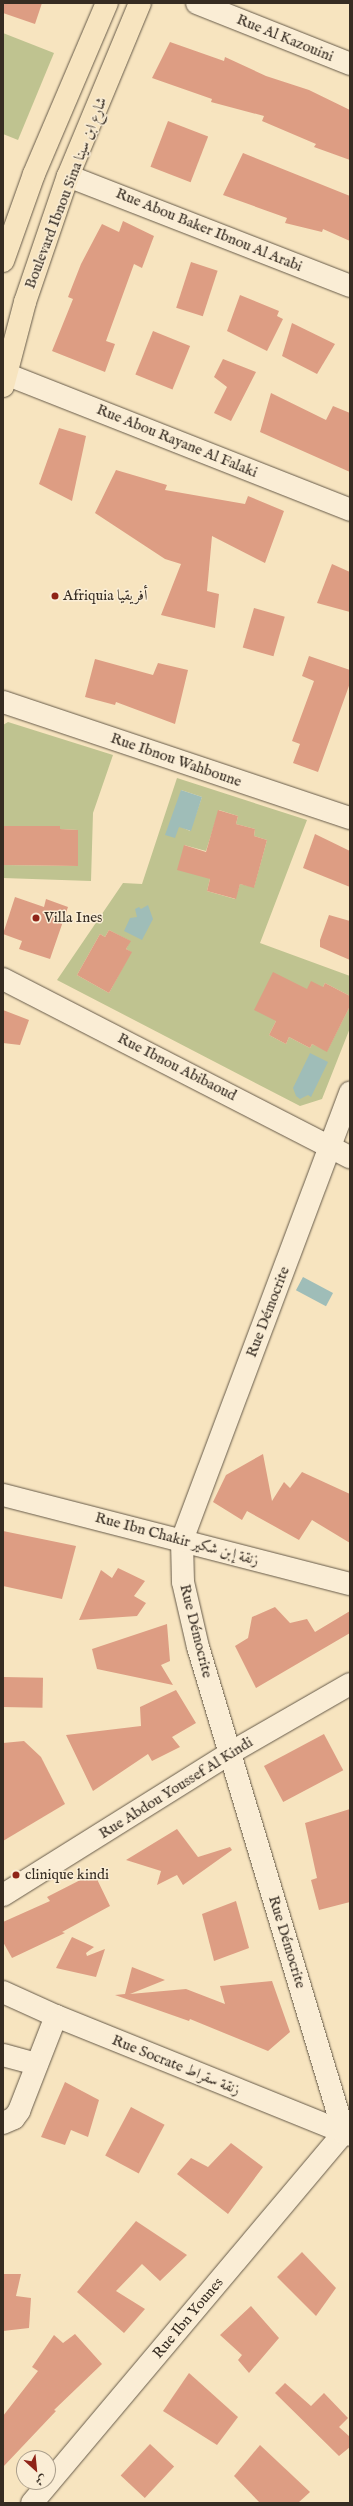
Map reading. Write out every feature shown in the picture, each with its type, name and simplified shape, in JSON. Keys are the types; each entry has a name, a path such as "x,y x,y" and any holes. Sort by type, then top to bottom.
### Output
{"main road":[{"path":"3,261 9,223 106,3"},
{"name":"Boulevard Ibnou Sina شارع ابن سينا","path":"4,378 25,302 68,176 140,3"}],"street":[{"name":"Rue Al Kazouini","path":"197,3 350,64"},
{"name":"Rue Abou Baker Ibnou Al Arabi","path":"68,176 350,286"},
{"name":"Rue Abou Rayane Al Falaki","path":"4,378 350,510"},
{"name":"Rue Ibnou Wahboune","path":"3,702 350,818"},
{"name":"Rue Ibnou Abibaoud","path":"3,979 350,1157"},
{"name":"Rue Démocrite","path":"347,2134 230,1753 188,1610 183,1582 182,1540 350,1092"},
{"name":"Rue Ibn Chakir زنقة إبن شكير","path":"3,1495 350,1584"},
{"name":"Rue Abdou Youssef Al Kindi","path":"3,1895 230,1753 350,1684"},
{"name":"Rue Socrate زنقة سقراط","path":"3,1992 56,2016 347,2134"},
{"path":"3,2123 14,2118 19,2111 56,2016"},
{"path":"3,2055 37,2064"},
{"name":"Rue Ibn Younes","path":"32,2503 347,2134"}],"green space":[{"path":"3,33 54,53 18,140 3,134"},
{"path":"8,722 113,755 93,813 91,881 3,878 3,865 78,866 78,830 3,826 3,725"},
{"path":"177,778 307,820 260,943 350,976 350,996 325,983 323,987 307,989 276,1021 269,1035 286,1044 289,1037 310,1048 312,1044 327,1051 350,1006 350,1028 322,1099 300,1106 57,980 123,883 142,884","holes":["181,790 202,797 190,831 179,826","219,810 238,816 236,824 255,829 254,836 267,840 254,887 240,884 235,899 207,891 210,879 184,845 206,851","109,930 130,941 126,949 131,952 109,993 77,975 100,934 105,937"]}],"water":[{"path":"181,790 202,797 191,831 179,827 175,838 165,835"},
{"path":"148,905 153,919 142,940 124,931 130,918 137,917 135,909 139,907 141,909"},
{"path":"310,1053 328,1062 311,1097 308,1095 300,1099 296,1096 293,1088"},
{"path":"303,1277 333,1293 326,1306 296,1290"}],"building":[{"path":"3,3 42,3 35,24 3,13"},
{"path":"170,42 224,61 225,57 266,76 309,90 350,110 350,160 314,147 316,144 262,121 264,116 211,102 212,99 152,78"},
{"path":"168,121 208,136 191,182 150,167"},
{"path":"243,153 350,196 350,241 323,229 322,232 285,223 287,218 223,195"},
{"path":"123,221 154,236 142,268 134,264 106,341 115,344 105,372 52,351 73,299 68,297 81,264 102,224 119,232"},
{"path":"191,262 218,271 203,316 176,308"},
{"path":"240,295 279,311 277,316 283,319 267,351 227,331"},
{"path":"292,323 335,344 317,374 282,356"},
{"path":"153,331 190,346 172,390 135,375"},
{"path":"223,359 256,372 231,421 214,413 227,387 214,377"},
{"path":"271,393 326,420 333,406 350,413 350,472 260,432"},
{"path":"59,428 86,436 72,501 39,484"},
{"path":"116,470 167,485 165,490 245,504 248,496 284,511 265,563 212,536 207,591 219,594 215,628 161,615 181,564 165,559 95,513"},
{"path":"332,564 350,572 350,612 317,603"},
{"path":"254,608 285,617 273,656 243,647"},
{"path":"309,656 350,670 350,683 318,772 293,763 300,744 292,741 314,681 302,676"},
{"path":"95,659 153,675 158,663 188,670 175,724 116,702 115,705 85,697"},
{"path":"218,810 238,816 236,824 255,829 254,836 267,840 254,888 240,884 236,899 207,891 210,879 177,870 184,845 206,852"},
{"path":"3,826 60,826 60,829 78,830 78,866 3,865"},
{"path":"315,834 350,851 350,887 303,868"},
{"name":"Villa Ines","path":"15,897 44,907 46,899 68,907 50,959 19,949 22,941 3,934"},
{"path":"329,915 350,921 350,960 320,947 320,940"},
{"path":"109,930 131,941 126,949 132,952 109,993 77,975 100,934 105,937"},
{"path":"273,972 307,989 311,981 323,987 325,983 350,996 350,1006 327,1052 312,1044 310,1048 289,1037 286,1044 269,1035 276,1021 254,1010"},
{"path":"3,1010 29,1020 20,1045 3,1043"},
{"path":"263,1454 272,1501 284,1482 290,1488 302,1472 350,1494 350,1543 312,1520 299,1540 247,1511 242,1520 213,1502 226,1475"},
{"path":"3,1531 76,1546 62,1599 3,1586"},
{"path":"118,1568 145,1581 134,1596 146,1603 137,1616 79,1620 101,1570 112,1578"},
{"path":"275,1607 290,1623 307,1619 315,1632 350,1611 350,1633 256,1688 235,1646 248,1638 252,1617"},
{"path":"167,1624 170,1661 161,1665 173,1685 97,1669 92,1649"},
{"path":"3,1677 43,1678 42,1708 3,1707"},
{"path":"176,1690 196,1723 172,1737 180,1747 152,1761 148,1754 93,1791 66,1735 141,1726 140,1707"},
{"path":"324,1734 343,1770 283,1802 264,1766"},
{"path":"24,1741 41,1757 65,1804 3,1841 3,1743"},
{"path":"350,1809 350,1902 319,1910 311,1880 317,1878 305,1823"},
{"path":"177,1829 198,1857 230,1847 232,1850 183,1885 177,1875 157,1885 161,1871 126,1860"},
{"path":"94,1873 110,1906 62,1932 65,1933 12,1958 3,1942 3,1922 50,1901 47,1897"},
{"path":"236,1901 249,1948 214,1961 202,1914"},
{"path":"72,1937 94,1947 86,1953 87,1956 105,1949 96,1977 56,1968"},
{"path":"132,1967 165,1980 130,1994 186,1989 225,2004 220,1986 272,1981 290,2032 268,2051 190,2019 189,2021 115,1995 125,1994"},
{"path":"65,2082 99,2100 88,2137 71,2130 65,2145 41,2137"},
{"path":"131,2107 165,2125 139,2173 105,2156"},
{"path":"231,2143 263,2167 228,2214 177,2174 191,2158 208,2167"},
{"path":"136,2221 187,2255 160,2281 142,2264 116,2291 145,2309 124,2333 77,2292"},
{"path":"302,2252 336,2288 316,2316 277,2277"},
{"path":"3,2274 21,2274 16,2296 31,2298 29,2328 3,2331"},
{"path":"251,2306 279,2338 249,2373 238,2360 242,2355 220,2335"},
{"path":"75,2334 102,2364 54,2410 56,2411 19,2450 16,2450 16,2453 3,2467 3,2416 38,2371 32,2367 54,2335 63,2343"},
{"path":"189,2373 238,2417 217,2445 163,2411"},
{"path":"285,2383 311,2406 324,2393 348,2418 339,2427 350,2437 350,2447 339,2456 275,2393"},
{"path":"150,2444 174,2467 145,2498 121,2475"},
{"path":"260,2445 310,2492 298,2503 260,2503 234,2476"}],"place":[{"name":"Afriquia أفريقيا","path":"55,596"},
{"name":"Villa Ines","path":"36,918"},
{"name":"clinique kindi","path":"16,1875"}]}
